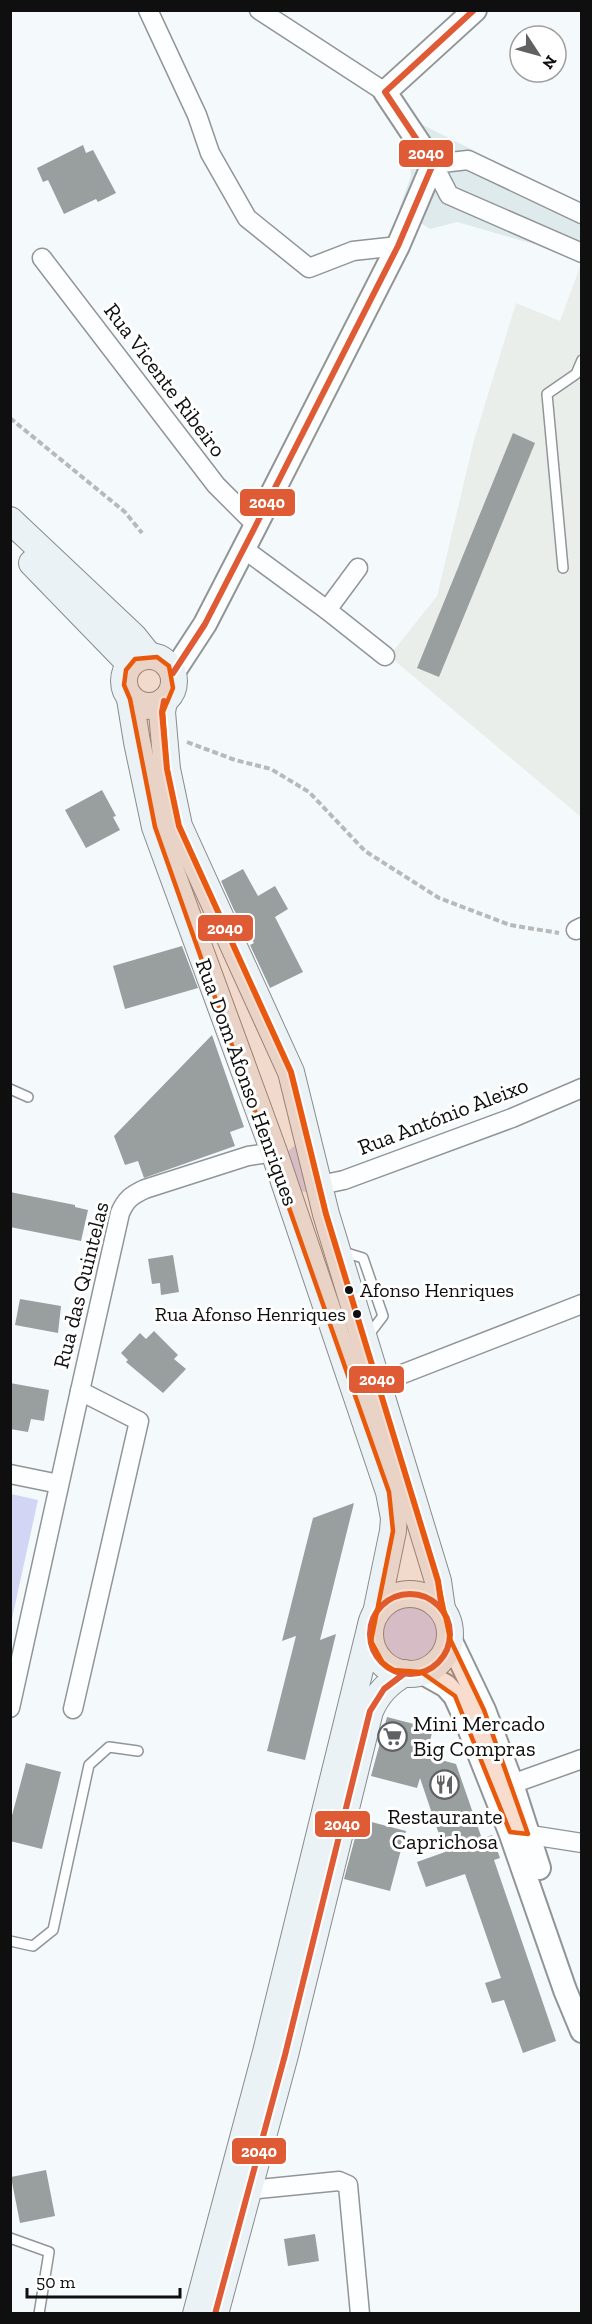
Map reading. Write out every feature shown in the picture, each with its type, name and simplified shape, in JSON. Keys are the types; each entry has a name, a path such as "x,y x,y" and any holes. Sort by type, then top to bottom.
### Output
{"main road":[{"path":"10,520 134,637 139,660"},
{"path":"10,542 139,660 164,660 173,673"},
{"name":"Rua Dom Afonso Henriques","path":"139,660 123,678 126,693 130,699 155,827 296,1219 367,1388 438,1581 450,1639"},
{"name":"Rua Dom Afonso Henriques","path":"173,673 173,688 164,701 162,712 167,769 179,826 283,1053 297,1092 326,1214 364,1341 367,1388 394,1518 371,1641 382,1663 393,1670 413,1673"},
{"path":"130,699 143,705 158,704 164,701"},
{"path":"272,1147 277,1132 286,1127 305,1130"},
{"path":"296,1219 310,1223 326,1214"},
{"path":"196,2313 266,2052 373,1621 384,1604 395,1597 408,1594 420,1595 432,1600 442,1609"},
{"path":"215,2313 285,2055 370,1711 377,1696 389,1682 432,1668 447,1650 450,1639"}],"street":[{"path":"148,10 196,115 210,153 247,218 309,268 353,251 398,246"},
{"path":"260,10 385,92 433,164 449,195 582,253"},
{"path":"385,92 475,10"},
{"path":"433,164 468,160 582,214"},
{"path":"173,673 205,624 244,549 398,246 433,164"},
{"name":"Rua Vicente Ribeiro","path":"42,258 216,485 256,525"},
{"path":"244,549 385,656"},
{"path":"327,610 358,568"},
{"name":"Rua António Aleixo","path":"320,1185 344,1180 512,1118 582,1088"},
{"name":"Rua das Quintelas","path":"74,1709 139,1421 80,1391 124,1202 145,1189 272,1147"},
{"path":"367,1388 582,1304"},
{"path":"10,1708 80,1391"},
{"path":"10,1474 59,1484"},
{"name":"Rua Dom Afonso Henriques","path":"450,1639 484,1710 512,1784 519,1833 565,1990 582,2031"},
{"name":"Rua Dom Afonso Henriques","path":"413,1673 446,1686 455,1696 519,1833 582,1991"},
{"path":"512,1784 582,1759"},
{"path":"519,1833 582,1843"},
{"path":"249,2190 339,2181 348,2185 360,2313"}],"lane":[{"path":"563,568 547,394 576,374 582,360"},
{"path":"10,1089 28,1097"},
{"path":"10,1941 33,1946 53,1930 89,1764 110,1747 138,1750"},
{"path":"10,2238 49,2252 39,2313"}],"path":[{"path":"10,418 125,512 142,532"},
{"path":"165,734 235,760 271,769 300,786 309,792 365,851 440,898 510,925 566,934 579,928"}],"highlighted area":[{"path":"157,657 169,666 173,688 163,712 167,769 179,826 291,1072 326,1214 438,1581 450,1639 484,1710 528,1834 510,1832 455,1696 421,1672 393,1670 383,1663 371,1641 393,1531 389,1492 155,827 130,699 124,685 126,670 135,659"}],"shaded area":[{"path":"421,124 581,204 581,263 537,245 457,222 430,229 399,209 411,176 404,132"},
{"path":"581,264 581,817 389,656 437,596 474,440 516,303 560,321"},
{"path":"294,1146 300,1147 307,1192 299,1191 287,1152"},
{"path":"10,1494 38,1500 11,1623"},
{"path":"405,1606 417,1606 432,1614 440,1629 440,1641 432,1656 417,1664 405,1664 390,1656 382,1641 382,1629 390,1614"}],"building":[{"path":"83,145 86,153 93,150 116,193 98,202 96,199 64,214 48,180 43,182 37,168"},
{"path":"513,433 535,443 439,677 417,668"},
{"path":"102,790 116,816 113,817 120,830 86,848 65,810"},
{"path":"243,869 258,896 275,886 288,909 275,917 303,972 270,988 250,945 254,943 234,910 221,881"},
{"path":"182,946 198,988 125,1009 113,966"},
{"path":"212,1035 244,1127 230,1132 235,1146 144,1178 138,1161 125,1165 114,1136"},
{"path":"10,1192 75,1205 75,1207 88,1210 81,1241 10,1227"},
{"path":"173,1255 179,1292 161,1295 160,1283 152,1284 148,1259"},
{"path":"20,1299 61,1306 58,1333 15,1325"},
{"path":"154,1331 178,1355 174,1359 186,1369 163,1393 126,1362 128,1360 121,1353 140,1333 146,1339"},
{"path":"10,1383 49,1390 44,1421 31,1419 28,1432 10,1429"},
{"path":"354,1503 320,1640 336,1634 305,1760 267,1751 296,1636 282,1641 313,1518"},
{"path":"387,1717 433,1729 426,1756 456,1764 482,1839 492,1835 500,1858 494,1860 556,2041 523,2053 504,2000 492,2003 485,1983 501,1978 465,1874 426,1887 417,1862 445,1852 420,1778 417,1788 371,1776"},
{"path":"26,1763 61,1772 42,1849 10,1841 10,1823"},
{"path":"360,1819 406,1831 390,1891 344,1879"},
{"path":"46,2170 55,2216 20,2223 11,2177"},
{"path":"315,2234 319,2261 288,2266 284,2239"}],"transit line":[{"name":"2040","path":"173,673 205,624 256,525 398,246 433,164 385,92 474,10"},
{"name":"2040","path":"164,701 162,712 167,769 179,826 291,1072 326,1214 438,1581 442,1609"},
{"name":"2040","path":"410,1594 425,1597 438,1606 447,1619 450,1634 447,1649 438,1662 425,1671 410,1674 395,1671 382,1662 373,1649 370,1634 373,1619 382,1606 395,1597 410,1594"},
{"name":"2040","path":"215,2314 285,2055 370,1711 384,1689 405,1673"}],"place":[{"name":"Afonso Henriques","path":"349,1290"},
{"name":"Rua Afonso Henriques","path":"357,1314"},
{"name":"Mini Mercado Big Compras","path":"392,1736"},
{"name":"Restaurante Caprichosa","path":"445,1784"}]}
